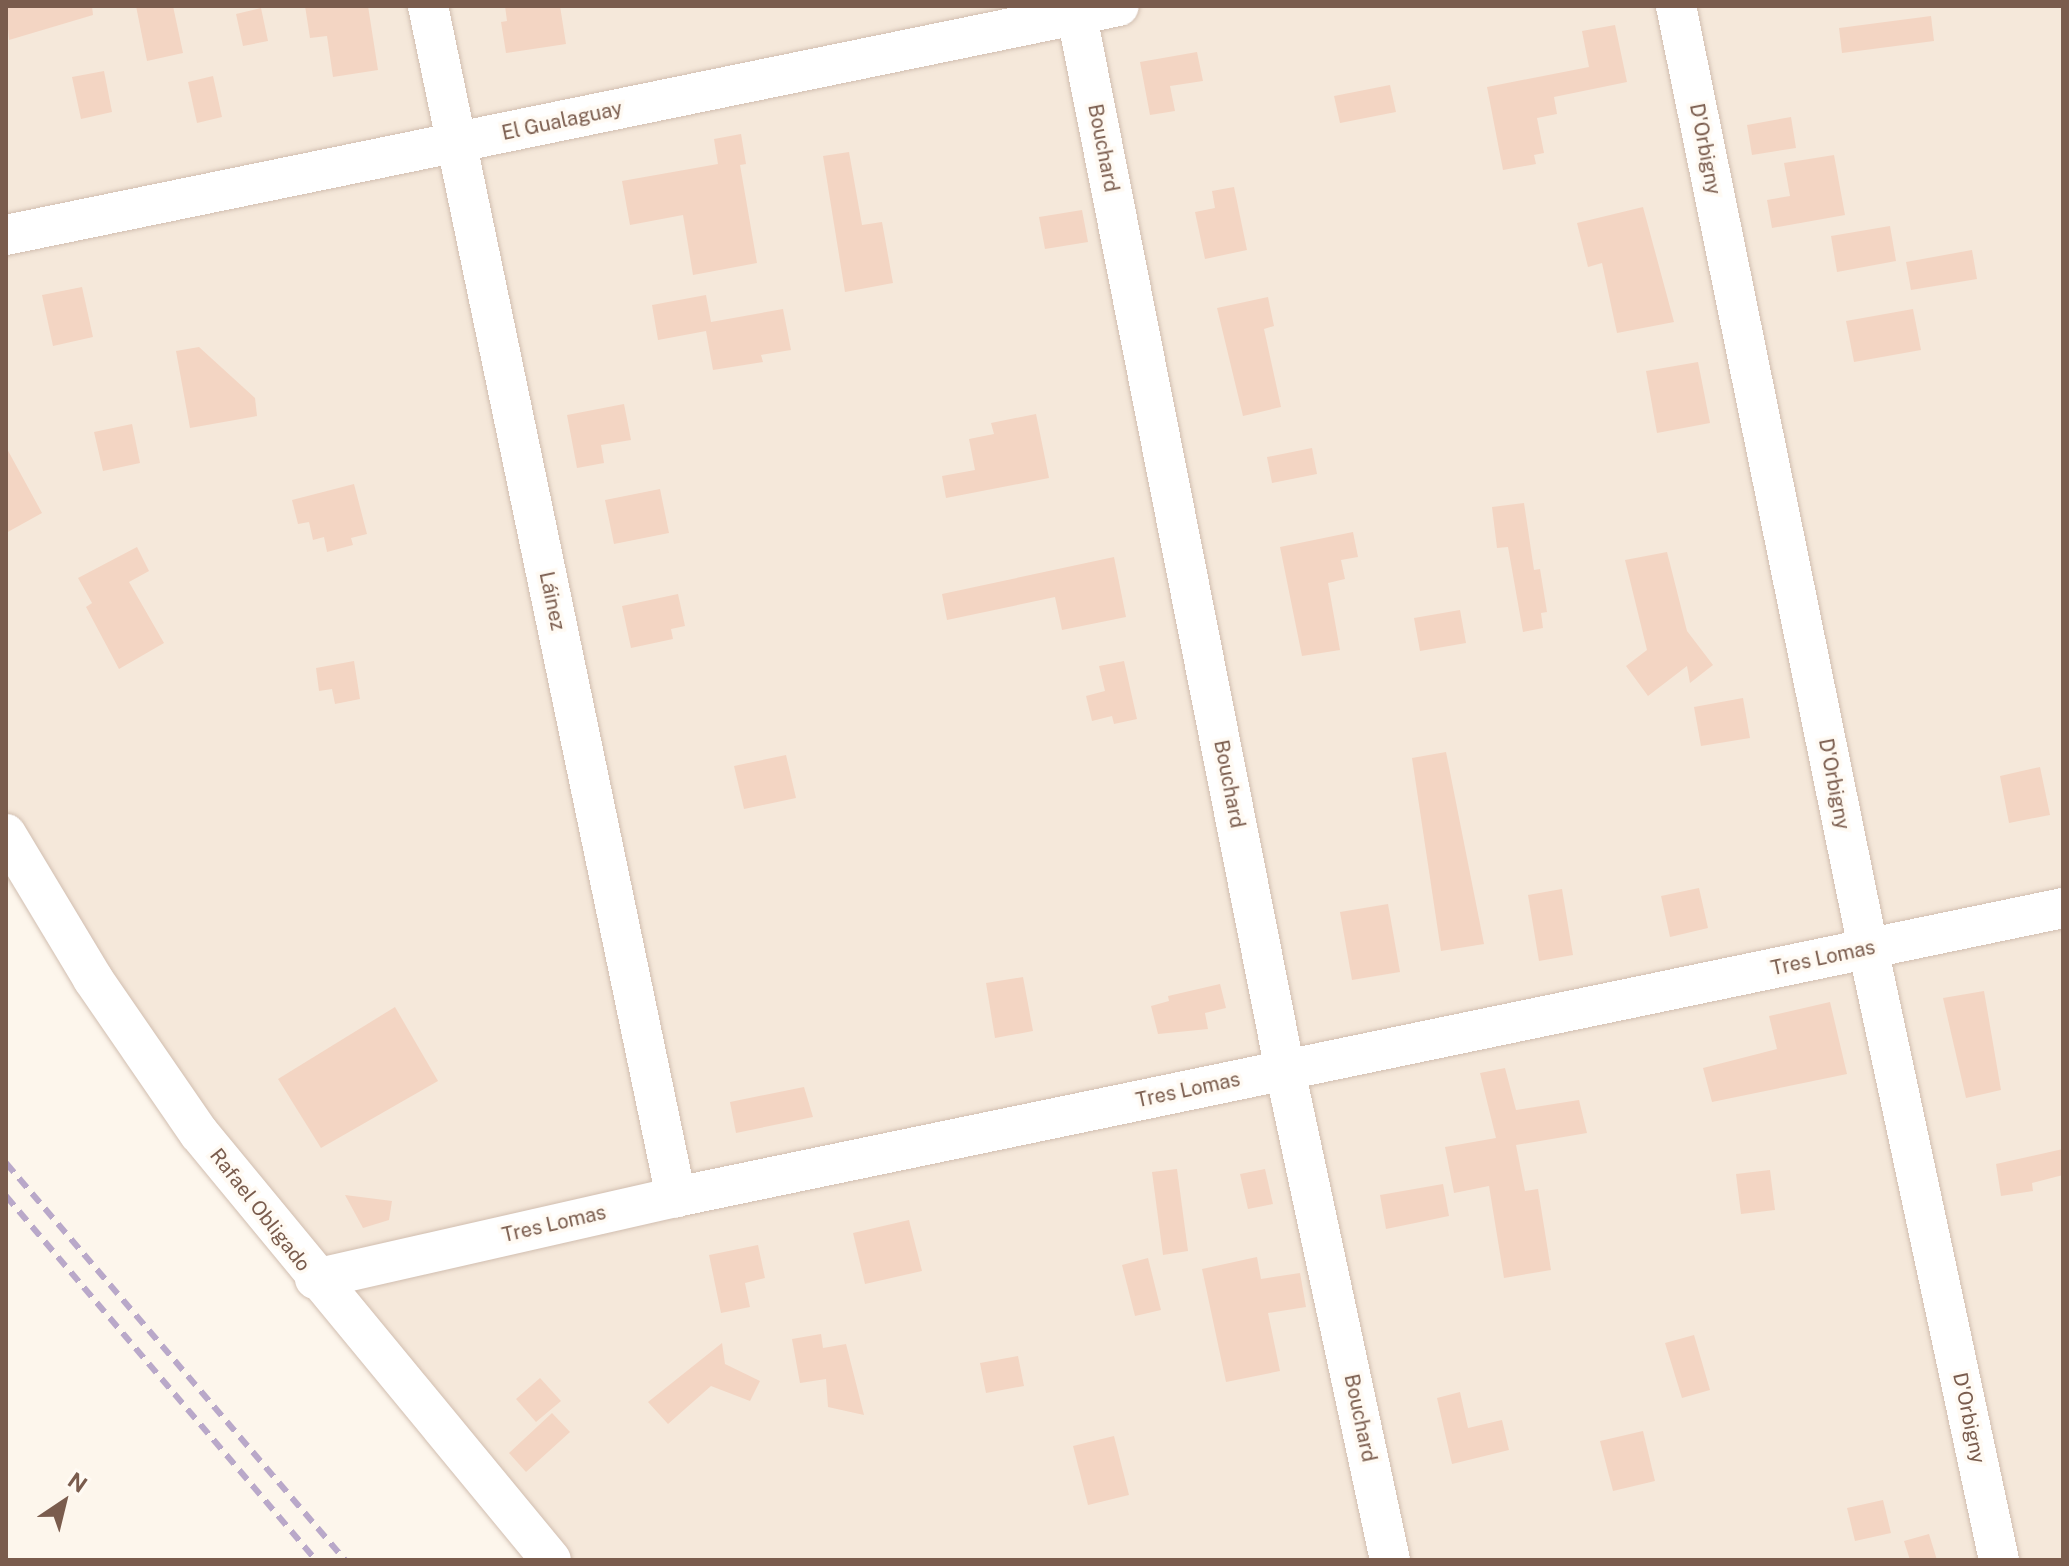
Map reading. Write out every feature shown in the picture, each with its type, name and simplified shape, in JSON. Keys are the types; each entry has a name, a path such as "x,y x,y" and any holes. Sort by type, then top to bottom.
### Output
{"street":[{"name":"Láinez","path":"428,6 676,1197"},
{"name":"El Gualaguay","path":"6,235 457,143 1076,10 1119,6"},
{"name":"D'Orbigny","path":"1676,6 1868,948 1999,1560"},
{"name":"Bouchard","path":"1076,10 1285,1070 1390,1560"},
{"name":"Rafael Obligado","path":"6,834 145,1057 315,1279 551,1560"},
{"name":"Tres Lomas","path":"315,1279 676,1197 2063,908"}],"shaded area":[{"path":"6,6 2063,6 2063,1560 551,1560 315,1279 6,834"}],"building":[{"path":"6,6 92,6 93,15 9,40"},
{"path":"136,6 173,6 183,53 147,61"},
{"path":"305,6 368,6 378,70 333,77 327,36 310,38"},
{"path":"505,6 560,6 566,44 506,53 501,22 507,21"},
{"path":"261,8 268,41 243,46 236,14"},
{"path":"1931,16 1934,41 1842,53 1839,28"},
{"path":"1615,25 1627,82 1554,97 1557,114 1537,118 1544,153 1534,155 1536,164 1503,170 1487,87 1589,67 1582,31"},
{"path":"1197,52 1203,81 1170,86 1175,111 1150,115 1140,62"},
{"path":"104,71 112,112 81,119 72,77"},
{"path":"213,76 222,117 197,123 188,82"},
{"path":"1390,85 1396,112 1340,123 1334,96"},
{"path":"1791,117 1796,148 1752,155 1747,125"},
{"path":"741,134 746,164 740,165 757,263 693,275 683,215 630,225 622,181 718,164 714,139"},
{"path":"849,152 862,225 882,222 893,283 845,292 823,156"},
{"path":"1834,155 1845,215 1772,228 1767,200 1790,196 1784,163"},
{"path":"1234,187 1247,250 1205,259 1195,212 1215,208 1212,191"},
{"path":"1643,207 1674,322 1617,333 1602,263 1588,267 1577,223"},
{"path":"1082,210 1088,242 1045,249 1039,217"},
{"path":"1890,226 1896,261 1837,272 1831,236"},
{"path":"1972,250 1977,279 1911,290 1906,262"},
{"path":"82,287 93,337 53,346 42,295"},
{"path":"706,295 711,322 783,309 791,350 761,355 763,362 713,370 706,331 658,340 652,305"},
{"path":"1268,297 1274,326 1264,329 1281,407 1243,416 1217,308"},
{"path":"1913,309 1921,350 1854,362 1846,321"},
{"path":"199,347 255,398 257,416 190,428 176,351"},
{"path":"1698,362 1710,423 1657,433 1646,371"},
{"path":"624,404 631,440 601,445 604,463 577,468 567,415"},
{"path":"1036,414 1049,478 946,498 942,476 975,470 969,439 994,434 991,423"},
{"path":"132,424 140,463 103,471 94,432"},
{"path":"6,447 42,513 6,533"},
{"path":"1312,448 1317,474 1272,483 1267,457"},
{"path":"354,484 367,534 351,538 353,545 327,552 324,537 313,540 309,522 298,524 292,500"},
{"path":"660,489 669,533 614,544 605,500"},
{"path":"1524,503 1534,570 1540,569 1547,612 1541,613 1543,628 1523,632 1508,547 1497,548 1492,507"},
{"path":"1353,532 1358,557 1341,560 1345,579 1328,583 1340,650 1302,656 1280,547"},
{"path":"137,547 149,571 129,582 164,643 119,669 86,607 92,603 78,578"},
{"path":"1667,552 1687,631 1713,665 1690,683 1687,666 1648,696 1626,666 1647,650 1625,560"},
{"path":"1114,557 1126,617 1062,630 1055,597 947,620 942,594"},
{"path":"678,594 685,626 671,629 673,639 631,648 622,606"},
{"path":"1460,610 1466,643 1420,651 1414,618"},
{"path":"354,661 360,699 335,704 332,689 319,691 316,668"},
{"path":"1124,661 1137,719 1114,724 1112,716 1092,721 1086,696 1105,691 1099,666"},
{"path":"1743,698 1750,738 1701,746 1694,707"},
{"path":"1446,752 1484,944 1441,951 1412,758"},
{"path":"786,755 796,798 744,809 734,766"},
{"path":"2040,767 2050,815 2009,823 2000,776"},
{"path":"1699,888 1708,928 1670,937 1661,896"},
{"path":"1562,889 1573,955 1539,961 1528,895"},
{"path":"1388,904 1400,972 1352,980 1340,912"},
{"path":"1023,977 1033,1031 995,1038 986,983"},
{"path":"1220,984 1226,1008 1205,1013 1208,1029 1158,1034 1151,1006 1169,1001 1168,996"},
{"path":"1984,991 2001,1090 1966,1098 1943,998"},
{"path":"1830,1002 1847,1074 1712,1102 1703,1068 1777,1049 1769,1016"},
{"path":"395,1007 438,1081 321,1148 278,1079"},
{"path":"1505,1068 1516,1110 1579,1100 1587,1133 1516,1145 1525,1191 1538,1189 1551,1270 1504,1278 1489,1186 1454,1193 1445,1147 1496,1138 1480,1073"},
{"path":"804,1087 813,1117 736,1133 730,1102"},
{"path":"2063,1149 2063,1175 2032,1183 2033,1191 2001,1196 1996,1164"},
{"path":"1177,1169 1188,1251 1163,1255 1152,1172"},
{"path":"1265,1169 1273,1204 1248,1209 1240,1174"},
{"path":"1770,1170 1775,1210 1741,1214 1736,1174"},
{"path":"1443,1184 1449,1216 1386,1229 1380,1195"},
{"path":"345,1195 392,1201 389,1220 363,1228"},
{"path":"909,1220 922,1271 865,1284 853,1233"},
{"path":"758,1245 765,1278 745,1283 750,1307 721,1313 709,1255"},
{"path":"1257,1257 1261,1279 1300,1273 1306,1307 1268,1313 1280,1371 1226,1382 1202,1269"},
{"path":"1148,1258 1161,1310 1135,1316 1122,1265"},
{"path":"821,1334 823,1348 846,1344 864,1415 828,1407 826,1379 800,1383 792,1339"},
{"path":"1694,1335 1710,1390 1682,1398 1665,1343"},
{"path":"722,1343 725,1364 760,1381 750,1401 711,1386 668,1424 648,1402"},
{"path":"1018,1356 1024,1386 986,1393 980,1363"},
{"path":"540,1378 561,1401 536,1422 516,1399"},
{"path":"1460,1392 1468,1428 1502,1420 1509,1450 1452,1464 1437,1398"},
{"path":"552,1413 570,1432 526,1472 509,1453"},
{"path":"1643,1431 1655,1481 1613,1491 1600,1441"},
{"path":"1114,1436 1129,1495 1088,1505 1073,1446"},
{"path":"1883,1500 1891,1533 1855,1541 1847,1508"},
{"path":"1929,1534 1937,1560 1910,1560 1904,1541"}],"railway":[{"path":"6,1163 345,1560"},
{"path":"6,1196 316,1560"}]}
